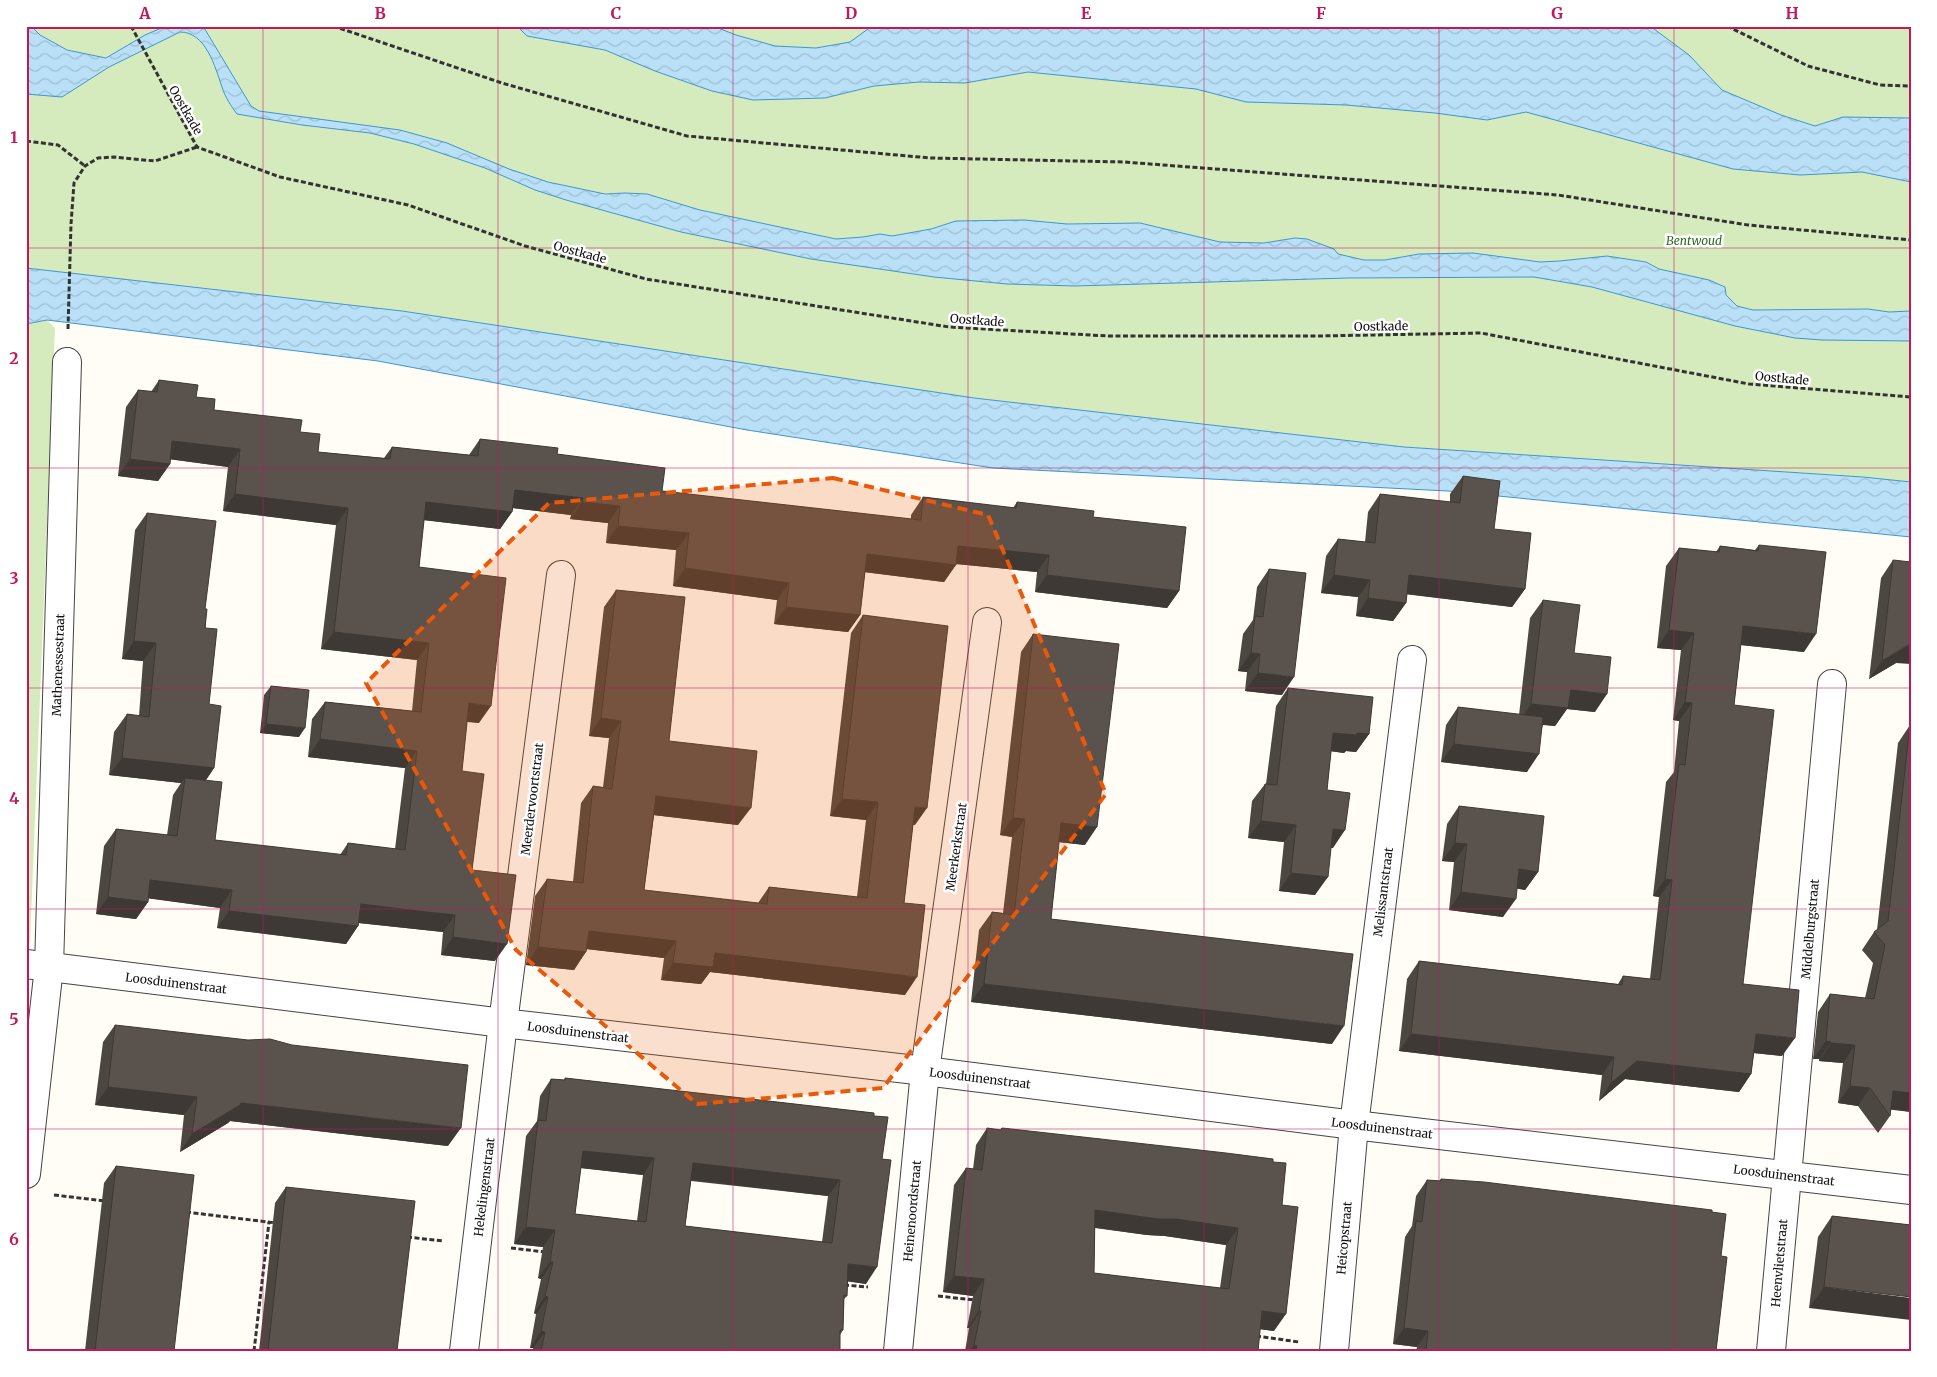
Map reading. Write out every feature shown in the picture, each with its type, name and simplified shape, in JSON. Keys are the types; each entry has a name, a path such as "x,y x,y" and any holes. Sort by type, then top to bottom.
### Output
{"street":[{"name":"Mathenessestraat","path":"26,1174 67,362"},
{"name":"Meerdervoortstraat","path":"503,1023 561,575"},
{"name":"Meerkerkstraat","path":"925,1071 987,622"},
{"name":"Melissantstraat","path":"1354,1125 1412,660"},
{"name":"Middelburgstraat","path":"1787,1175 1832,684"},
{"name":"Loosduinenstraat","path":"38,966 503,1023 925,1071 1354,1125 1911,1190"},
{"name":"Hekelingenstraat","path":"464,1351 503,1023"},
{"name":"Heinenoordstraat","path":"898,1351 925,1071"},
{"name":"Heicopstraat","path":"1334,1348 1354,1125"},
{"name":"Heenvlietstraat","path":"1771,1351 1787,1175"}],"path":[{"name":"Oostkade","path":"131,26 157,77 197,147 280,177 408,205 525,246 646,279 949,327 1108,336 1318,336 1482,333 1749,384 1911,397"},
{"path":"333,26 502,83 687,136 930,158 1124,162 1548,194 1748,225 1911,240"},
{"path":"1727,26 1808,66 1880,85 1911,86"},
{"path":"26,141 58,145 84,166"},
{"path":"67,362 74,183 84,166 98,158 114,157 155,162 197,147"},
{"path":"46,1194 114,1203"},
{"path":"182,1211 279,1223"},
{"path":"254,1351 269,1222"},
{"path":"398,1236 553,1253"},
{"path":"835,1284 983,1302"},
{"path":"1247,1335 1334,1348"}],"highlighted area":[{"path":"833,478 988,515 1106,794 883,1088 697,1104 516,950 366,683 549,503"}],"green space":[{"name":"Bentwoud","path":"26,26 1911,26 1911,482 1863,477 1404,447 974,398 402,311 26,268"},
{"path":"47,320 55,328 30,942 26,942 26,324"}],"water":[{"path":"26,26 31,26 40,35 67,50 106,58 145,35 166,26 203,26 251,106 259,111 400,130 447,143 509,169 548,182 605,194 647,194 700,210 836,239 880,234 892,236 931,229 956,221 1024,220 1067,224 1140,223 1220,242 1264,243 1295,238 1307,239 1334,249 1338,254 1364,260 1385,260 1419,254 1473,253 1540,262 1607,256 1646,262 1659,269 1709,280 1725,287 1726,295 1737,306 1753,310 1868,309 1889,312 1911,311 1911,341 1795,338 1735,326 1592,287 1534,277 1348,278 1075,286 1007,284 934,277 811,259 681,232 566,200 535,190 485,168 414,144 370,133 302,125 237,114 230,105 203,44 197,38 180,32 109,67 62,97 26,94 26,81 29,80 26,77"},
{"path":"517,26 713,26 736,35 775,46 816,48 850,42 872,26 1650,26 1689,55 1722,90 1781,115 1815,126 1843,117 1911,118 1911,182 1862,172 1800,175 1733,169 1526,112 1487,120 1346,105 1246,102 1196,89 1028,72 965,83 919,82 874,86 825,98 753,100 712,91 655,71 605,50 527,36"},
{"path":"26,268 402,311 974,398 1404,447 1863,477 1911,482 1911,537 1448,491 993,468 747,430 378,361 47,320 26,324"}],"building":[{"path":"159,380 198,385 196,397 215,399 214,410 302,420 300,432 320,434 318,452 390,459 392,447 478,456 480,439 558,448 557,454 665,468 662,491 921,520 923,497 1016,508 1017,502 1094,511 1093,517 1186,527 1179,591 1047,575 1049,555 958,546 956,565 867,554 860,615 786,607 789,583 685,568 689,533 618,526 620,506 582,502 583,498 515,490 512,512 426,502 419,567 506,578 491,706 469,703 462,771 484,774 472,870 516,875 507,944 453,937 455,915 361,904 358,926 229,911 232,890 150,880 148,902 108,897 116,829 177,836 185,778 222,782 215,840 346,855 348,843 405,850 417,751 320,739 325,702 421,712 429,643 334,632 348,508 235,494 240,449 172,441 170,464 130,459 138,390 157,392"},
{"path":"1463,476 1500,481 1494,529 1531,533 1525,589 1409,575 1406,603 1368,598 1370,580 1334,575 1338,539 1375,543 1380,494 1460,503"},
{"path":"147,513 216,521 205,609 207,609 205,628 217,629 209,704 221,706 214,768 122,758 127,714 149,717 156,643 134,641"},
{"path":"1759,545 1826,552 1816,634 1743,626 1734,705 1774,710 1743,984 1799,990 1795,1038 1756,1034 1751,1074 1637,1061 1611,1083 1614,1057 1411,1034 1419,961 1622,985 1623,976 1660,980 1672,880 1665,879 1679,764 1685,765 1692,703 1685,702 1694,633 1669,630 1679,548 1719,552 1720,546 1758,551"},
{"path":"1893,560 1911,562 1911,646 1908,645 1882,661"},
{"path":"1269,569 1306,573 1294,677 1258,673 1260,654 1251,653 1255,616 1263,617"},
{"path":"616,590 685,597 669,741 757,751 751,808 656,796 644,890 767,904 769,887 867,898 878,802 842,799 863,615 948,626 927,808 915,807 904,903 925,905 917,977 715,953 713,967 673,963 676,941 589,931 586,952 538,947 547,879 583,883 593,786 612,789 621,721 601,718"},
{"path":"1543,600 1580,605 1574,653 1611,657 1607,694 1571,690 1568,708 1531,704"},
{"path":"1033,634 1119,644 1097,827 1061,823 1051,919 1353,954 1344,1026 984,984 992,912 1014,915 1025,819 1013,818"},
{"path":"271,686 309,690 305,728 266,724"},
{"path":"1288,688 1373,697 1369,734 1333,733 1327,790 1350,793 1345,830 1333,829 1328,877 1291,873 1296,825 1261,821 1265,784 1277,785"},
{"path":"1458,707 1543,717 1539,754 1454,744"},
{"path":"1910,725 1911,1093 1893,1091 1890,1116 1870,1088 1850,1086 1855,1045 1826,1041 1830,994 1874,999 1885,945 1874,932 1888,921"},
{"path":"1459,806 1544,816 1538,872 1519,869 1516,899 1461,892 1467,844 1455,843"},
{"path":"115,1025 248,1040 270,1039 292,1045 468,1065 461,1128 241,1103 192,1134 197,1097 108,1087"},
{"path":"565,1078 874,1113 874,1116 888,1117 882,1159 891,1160 877,1267 848,1264 847,1296 844,1295 840,1351 541,1351 545,1332 541,1331 548,1297 545,1296 553,1262 550,1262 555,1230 526,1227 538,1120 546,1121 551,1079 565,1080","holes":["583,1151 654,1158 646,1222 575,1214","693,1163 840,1180 832,1243 685,1226"]},
{"path":"987,1128 1001,1130 1002,1128 1226,1153 1273,1159 1273,1162 1286,1163 1282,1205 1298,1207 1286,1314 1262,1311 1258,1351 976,1351 977,1346 974,1345 981,1311 979,1311 984,1279 954,1276 966,1168 982,1170","holes":["1095,1210 1158,1219 1176,1219 1238,1228 1229,1289 1094,1273"]},
{"path":"116,1166 194,1175 174,1351 95,1351"},
{"path":"1441,1179 1484,1182 1712,1210 1712,1212 1726,1214 1721,1256 1727,1257 1716,1351 1426,1351 1428,1331 1404,1328 1416,1221 1422,1222 1427,1180 1441,1181"},
{"path":"286,1187 415,1201 397,1351 268,1351"},
{"path":"1832,1216 1911,1225 1911,1297 1824,1287"}]}
